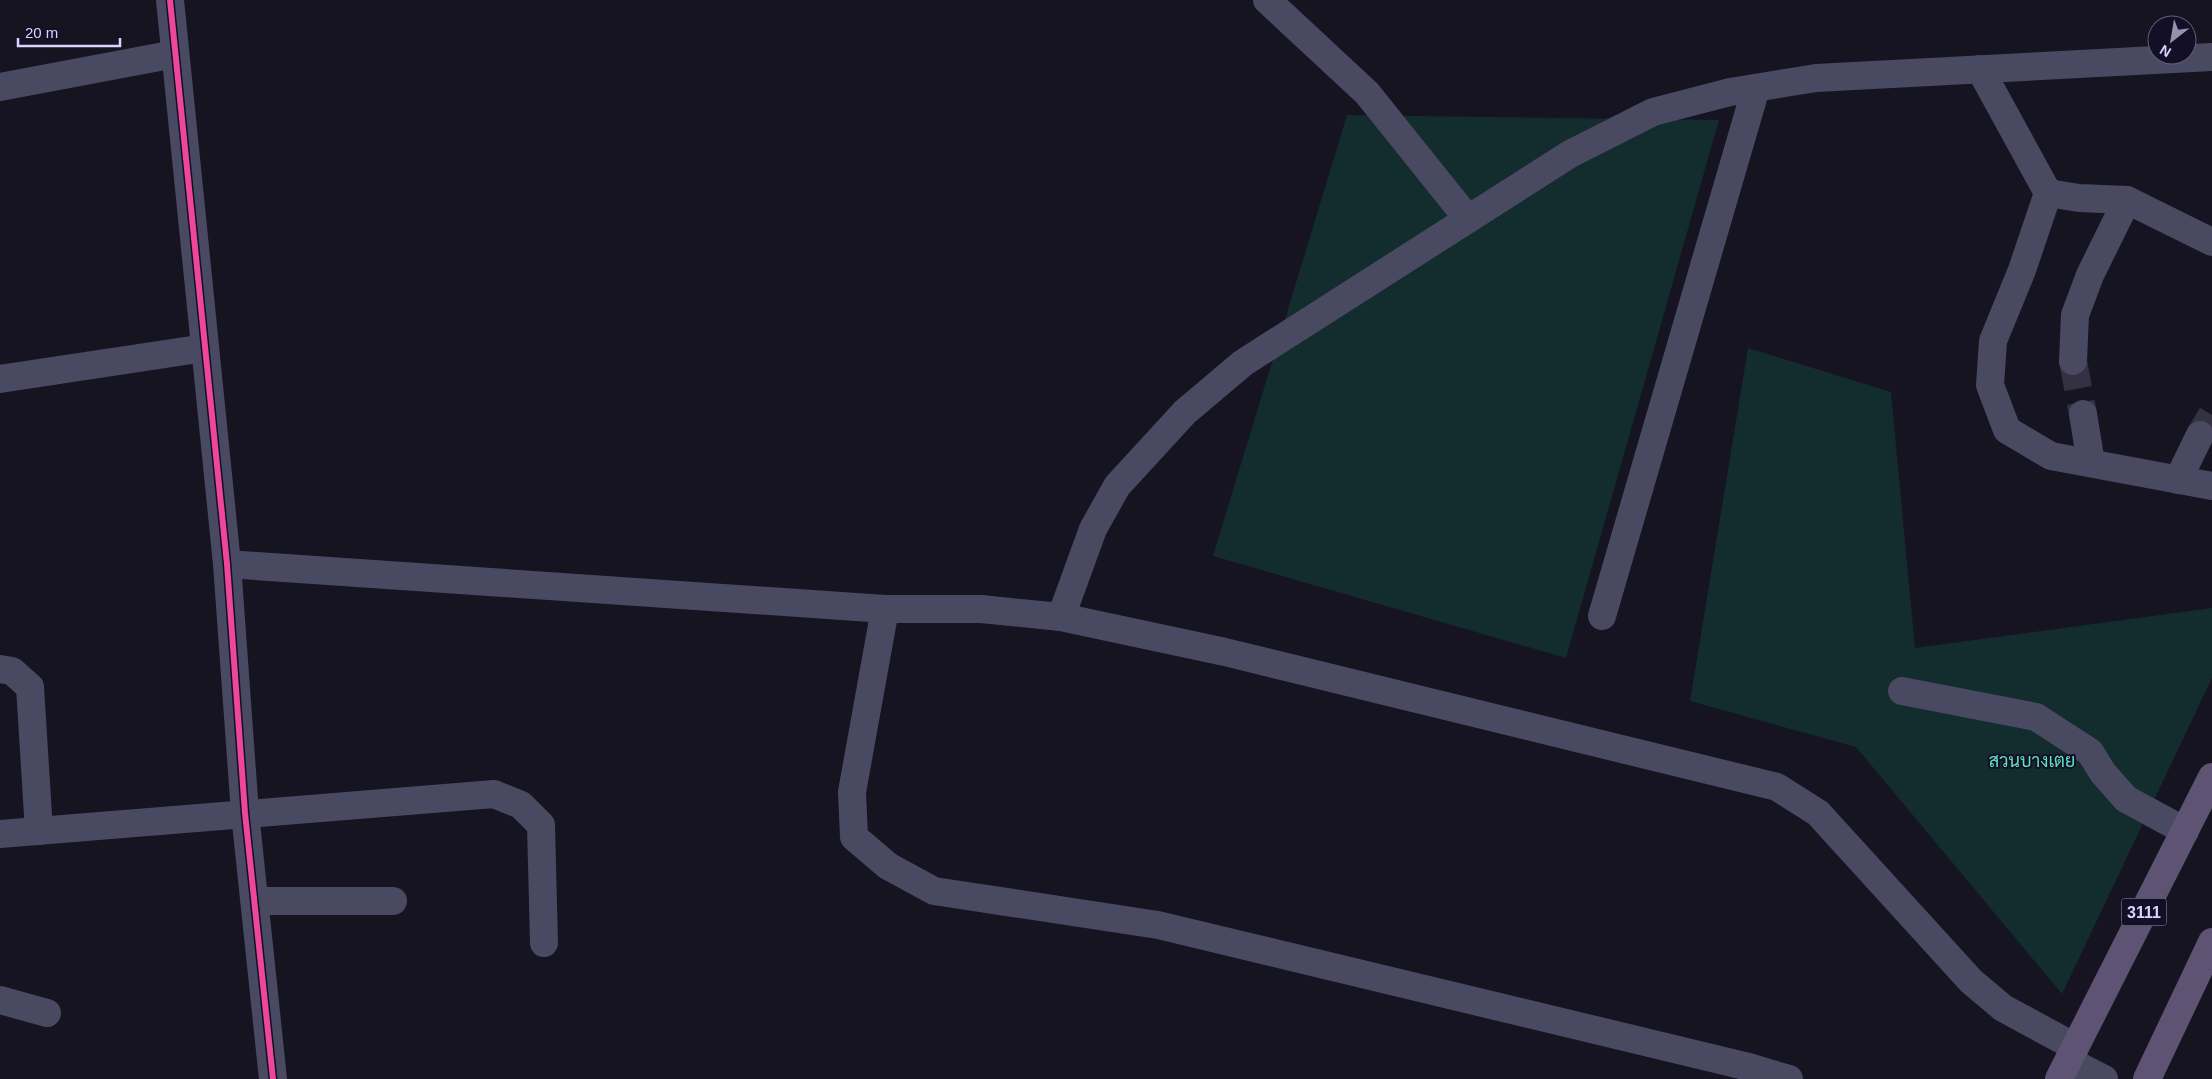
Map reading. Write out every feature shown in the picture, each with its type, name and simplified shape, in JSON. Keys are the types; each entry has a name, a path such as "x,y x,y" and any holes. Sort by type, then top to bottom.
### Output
{"main road":[{"name":"3111","path":"2068,1062 2212,777"},
{"path":"2147,1079 2212,942"}],"street":[{"path":"170,0 227,564 245,813 256,901 273,1079"},
{"path":"1267,0 1367,93 1468,218"},
{"path":"0,87 175,54"},
{"path":"1062,617 1093,530 1117,486 1185,412 1243,363 1468,218 1570,154 1653,112 1730,92 1816,78 2212,58"},
{"path":"1980,69 2048,193 2022,270 1993,341 1990,385 2007,430 2052,456 2212,486"},
{"path":"1602,616 1756,88"},
{"path":"2048,193 2079,198 2127,200 2212,242"},
{"path":"2073,361 2075,315 2090,275 2127,200"},
{"path":"0,379 205,348"},
{"path":"2083,414 2091,463"},
{"path":"2178,480 2200,435"},
{"path":"227,564 885,609 981,609 1062,617 1225,652 1777,787 1818,813 1971,981 2068,1062 2104,1079"},
{"path":"885,609 852,792 854,837 888,866 934,891 1158,925 1745,1066 1790,1079"},
{"path":"0,669 12,671 30,687 39,831"},
{"path":"1902,692 2036,717 2090,752 2103,773 2126,799 2185,831"},
{"path":"0,834 494,794 521,805 540,825 544,943"},
{"path":"256,901 393,901"},
{"path":"0,1000 47,1014"}],"green space":[{"path":"1347,115 1719,120 1566,658 1213,556"},
{"name":"สวนบางเตย","path":"1748,348 1891,392 1915,648 2212,608 2212,678 2062,994 1856,747 1690,701"}],"tunnel":[{"path":"2073,361 2083,414"},
{"path":"2200,435 2212,415"}],"cycle path":[{"path":"170,0 227,564 245,813 273,1079"}]}
